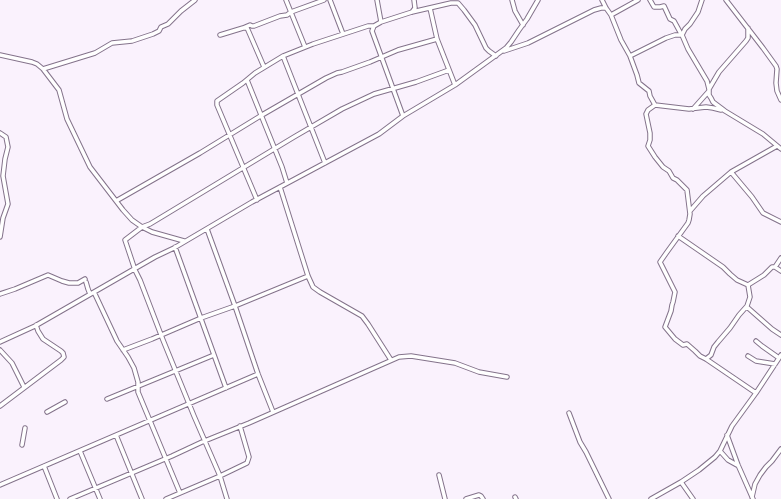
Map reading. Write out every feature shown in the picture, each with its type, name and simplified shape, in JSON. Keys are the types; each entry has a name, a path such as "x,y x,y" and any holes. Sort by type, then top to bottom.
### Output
{"street":[{"path":"43,69 95,53 112,43 132,41 153,34 159,31 161,27 168,24 194,0"},
{"path":"286,0 305,47"},
{"path":"220,35 244,28 250,24 254,26 324,0"},
{"path":"330,0 343,34"},
{"path":"377,0 381,22"},
{"path":"412,12 415,8 414,0"},
{"path":"512,0 515,11 523,25"},
{"path":"0,342 36,325 280,187 379,134 403,116 455,85 509,46 515,35 528,19 538,0"},
{"path":"602,0 611,15 621,40 630,56 638,75 639,83 649,91 654,105"},
{"path":"611,15 638,0"},
{"path":"650,0 656,7 664,6 670,19 674,20 704,77 709,90 709,95 713,102 725,112 763,134 781,149"},
{"path":"630,56 666,38 681,34 698,12 702,0"},
{"path":"726,0 748,27 776,66 777,91 781,100"},
{"path":"257,200 217,101 264,67 283,56 313,44 368,26 374,26 381,22 412,12 455,3 460,5 475,26 486,48 496,56"},
{"path":"430,8 438,39 455,85"},
{"path":"502,51 528,43 594,10 606,8"},
{"path":"374,26 372,31 403,116"},
{"path":"693,109 709,90 719,72 746,41 748,38 748,27"},
{"path":"244,28 247,28 264,67"},
{"path":"116,201 332,75 398,50 438,39"},
{"path":"0,55 32,62 43,69 59,90 67,119 90,167 132,220 142,227 156,233 184,241"},
{"path":"283,56 325,163"},
{"path":"227,499 220,476 161,335 135,270 125,240 142,227 150,224 348,106 374,94 416,82 449,70"},
{"path":"247,80 288,183"},
{"path":"725,112 706,107 693,109 654,105 646,114 650,133 648,146 663,167 669,171 673,178 687,190 690,211 690,220 660,262 674,292 671,311 665,327 675,339 683,345 686,344 696,351 698,355 756,393"},
{"path":"0,133 6,137 8,147 3,176 8,204 3,218 0,237"},
{"path":"690,211 703,196 730,172 777,146"},
{"path":"730,172 752,197 763,213 781,222"},
{"path":"280,187 312,285 315,289 365,319 391,360"},
{"path":"207,229 258,374 273,412"},
{"path":"678,236 723,267 737,280 748,285"},
{"path":"175,247 226,388"},
{"path":"748,285 772,267 775,267 781,258"},
{"path":"775,267 781,271"},
{"path":"0,294 48,275 62,282 78,283 86,281 88,289 92,293 117,341 134,368 138,382 138,392 180,493"},
{"path":"123,350 308,276"},
{"path":"706,359 711,355 714,347 733,325 739,314 747,307 750,298 748,285"},
{"path":"747,307 781,335"},
{"path":"0,406 64,357 61,351 43,339 36,325"},
{"path":"651,499 681,482 708,463 720,451 732,426 780,357 756,341"},
{"path":"0,350 12,363 24,387"},
{"path":"107,399 214,355"},
{"path":"70,499 399,357 411,356 455,363 479,372 507,377"},
{"path":"748,356 756,361 775,364"},
{"path":"0,485 258,374"},
{"path":"47,412 65,402"},
{"path":"569,413 580,442 609,499"},
{"path":"166,499 220,476 247,462 249,457 240,426"},
{"path":"22,445 25,428"},
{"path":"116,435 142,499"},
{"path":"727,435 738,466 752,498"},
{"path":"752,498 755,484 760,475 781,449"},
{"path":"80,451 100,499"},
{"path":"720,451 728,460 738,466"},
{"path":"44,466 57,499"},
{"path":"439,475 445,499"},
{"path":"681,482 693,499"},
{"path":"466,499 479,495 483,499"}]}
